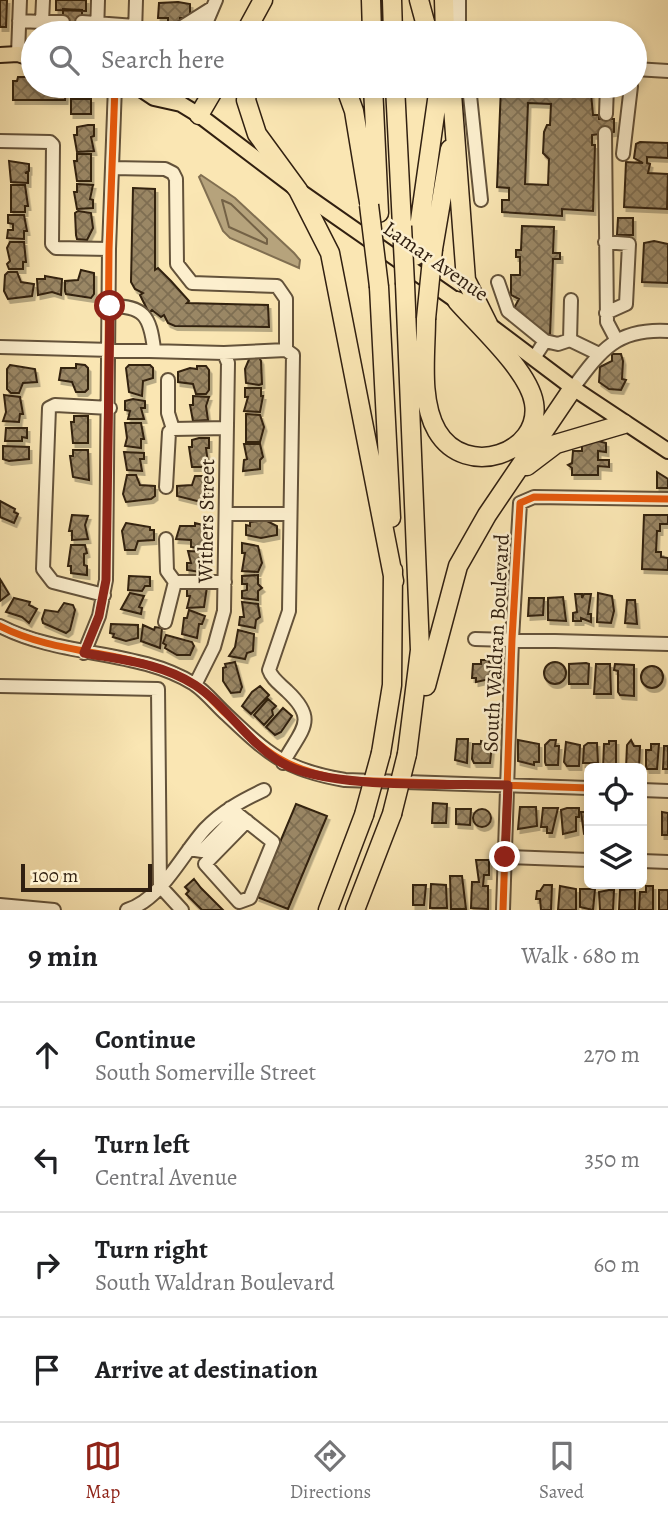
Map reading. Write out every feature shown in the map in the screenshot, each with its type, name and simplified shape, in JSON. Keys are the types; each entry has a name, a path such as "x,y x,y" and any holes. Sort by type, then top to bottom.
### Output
{"highway":[{"path":"252,21 263,0"},
{"path":"369,0 371,21"},
{"path":"392,0 393,21"},
{"path":"419,0 425,21"},
{"path":"447,21 450,2"},
{"path":"200,115 209,98"},
{"path":"246,98 257,134 298,190 330,253 394,581"},
{"path":"349,98 374,209"},
{"path":"328,910 364,815 381,753 392,685 394,581 387,384 374,209 373,98"},
{"path":"355,910 392,814 407,754 420,650 405,284 415,256 397,98"},
{"path":"410,230 429,146 444,98"},
{"path":"448,98 451,145 433,249 426,319 427,395 437,431 447,443 473,457 488,458 508,452 529,432 535,404 525,379 457,301"},
{"path":"448,98 466,280 488,324"},
{"path":"414,708 427,683 446,601 458,566 487,515 573,388"},
{"path":"516,475 556,444 624,424"}],"main road":[{"path":"0,55 19,54"},
{"path":"154,98 181,104"},
{"path":"176,98 181,104"},
{"name":"Lamar Avenue","path":"181,104 457,301 573,388 624,424 668,450"}],"street":[{"path":"19,54 20,0"},
{"path":"43,0 51,21"},
{"path":"97,21 98,0"},
{"path":"135,21 136,0"},
{"path":"450,2 456,21"},
{"path":"190,21 214,4"},
{"path":"207,21 214,4"},
{"path":"647,70 668,71"},
{"path":"84,653 104,595 110,408 109,249 115,98"},
{"path":"470,98 481,200"},
{"path":"606,114 607,98"},
{"path":"623,154 630,98"},
{"path":"605,133 607,322 617,341"},
{"path":"0,141 50,142 53,145 52,244 56,248 109,249"},
{"path":"112,168 165,169 173,173 176,179 177,264 192,283 277,286 285,299 290,353 289,611 269,670 272,677 301,703 306,710 306,720 282,763"},
{"path":"605,242 629,244 626,304 607,313"},
{"path":"498,282 508,310 545,341 558,344 570,340 599,354"},
{"path":"570,340 571,300"},
{"path":"110,306 127,306 145,316 151,326 154,349"},
{"path":"573,388 599,354 617,341 641,330 668,331"},
{"path":"534,358 545,341"},
{"path":"0,347 290,353"},
{"name":"Withers Street","path":"195,685 216,639 224,611 228,363 224,353"},
{"path":"166,487 167,439 173,429 168,413 168,380"},
{"path":"104,595 53,582 43,569 48,408 55,405 110,408"},
{"path":"173,429 227,428"},
{"name":"South Waldran Boulevard","path":"503,910 512,639 520,503 534,496 668,499"},
{"path":"227,514 289,514"},
{"path":"166,539 167,572 175,582"},
{"path":"175,582 225,582"},
{"path":"165,622 175,582"},
{"path":"0,626 27,640 160,667 195,685 262,748 282,763 311,774 345,780 584,788"},
{"path":"475,639 668,644"},
{"path":"0,686 158,689 160,886 182,910"},
{"path":"238,815 273,842 250,898 239,902 205,864 238,815 264,790"},
{"path":"647,790 668,791"},
{"path":"127,910 160,886 207,827 238,815"},
{"path":"505,857 584,860"},
{"path":"647,861 668,862"},
{"path":"0,905 54,910"}],"water":[{"path":"201,175 235,198 294,253 300,260 299,268 230,238 223,231 199,177"}],"building":[{"path":"0,0 7,0 6,27 0,27"},
{"path":"56,0 86,0 86,11 56,10"},
{"path":"159,3 190,4 190,18 168,21 168,18 158,18"},
{"path":"63,9 82,10 82,21 63,21"},
{"path":"18,77 21,77 21,98 65,100 13,100 13,81 17,81"},
{"path":"501,98 591,98 593,115 599,115 599,119 614,119 614,132 592,135 592,145 595,145 593,211 562,209 562,216 502,212 502,200 509,200 509,188 497,187","holes":["528,103 551,104 550,125 547,125 544,132 543,153 549,159 548,185 525,184"]},
{"path":"71,99 91,99 91,114 71,114"},
{"path":"94,125 94,136 91,137 94,151 77,152 74,135 77,135 77,127"},
{"path":"668,143 668,158 647,157 647,163 650,164 648,173 668,174 667,209 624,207 626,162 643,163 634,158 636,144"},
{"path":"77,154 91,154 91,181 77,181 74,161 77,161"},
{"path":"9,161 29,164 29,171 25,173 28,173 28,183 11,182"},
{"path":"77,184 93,185 90,199 93,200 93,208 77,209 74,192 77,192"},
{"path":"11,185 25,185 28,206 25,206 25,212 11,212"},
{"path":"133,188 155,189 155,270 158,268 171,281 189,301 187,303 268,305 269,327 175,326 168,323 164,315 161,317 152,310 149,313 140,295 143,293 135,289 131,282"},
{"path":"75,213 91,213 93,228 87,240 77,239"},
{"path":"8,215 24,215 27,231 24,231 24,239 7,238 8,230 13,230 13,224 8,223"},
{"path":"618,218 633,218 633,235 617,235"},
{"path":"522,226 554,227 553,253 560,253 560,259 553,259 550,336 513,310 519,299 511,295 511,275 520,275 520,257 516,257 516,250 521,250"},
{"path":"654,241 668,244 668,283 642,282 644,243"},
{"path":"10,242 24,242 26,262 23,262 23,269 9,269 7,248"},
{"path":"81,270 94,273 94,294 91,298 66,294 65,281 78,280"},
{"path":"8,272 17,272 21,282 34,284 32,296 8,299 4,291 5,275"},
{"path":"45,276 62,279 61,295 52,292 38,295 37,279 45,279"},
{"path":"612,354 621,354 623,361 622,379 626,380 621,390 609,389 599,382 600,367 612,361"},
{"path":"250,357 259,357 261,361 262,384 246,383 245,369"},
{"path":"76,364 88,368 88,389 85,392 76,392 72,382 59,380 61,368 76,368"},
{"path":"10,365 35,369 37,382 23,383 19,393 11,393 7,389 7,369"},
{"path":"129,365 150,365 153,368 153,378 143,381 142,396 129,392 126,368"},
{"path":"197,366 206,366 209,370 209,390 206,394 196,394 193,384 178,382 178,372 197,369"},
{"path":"245,388 261,388 263,396 260,412 244,411 248,397 245,397"},
{"path":"4,395 20,397 23,414 20,414 19,422 3,421 6,412"},
{"path":"193,396 209,397 206,406 208,420 193,421 190,405 193,405"},
{"path":"125,401 145,401 145,408 141,408 144,419 128,419 130,411 125,410"},
{"path":"246,414 260,415 264,427 260,442 246,442"},
{"path":"74,416 88,416 88,443 73,443 71,422 74,422"},
{"path":"125,423 141,423 144,439 141,439 141,448 125,446"},
{"path":"6,428 27,428 27,438 22,437 22,441 5,441"},
{"path":"209,438 209,448 206,448 208,463 206,467 192,467 189,447 192,447 192,440"},
{"path":"594,440 606,443 606,452 598,451 598,460 609,460 609,467 598,466 598,475 572,475 572,468 568,465 572,463 573,451 582,451 582,444"},
{"path":"244,444 260,444 263,457 260,460 260,469 243,471 244,460 247,459"},
{"path":"3,446 29,447 29,459 3,459"},
{"path":"73,450 88,450 89,480 73,477 70,456 73,456"},
{"path":"124,452 144,453 144,459 140,459 142,471 127,470"},
{"path":"657,472 668,479 668,488 657,488"},
{"path":"127,475 136,475 140,485 155,486 155,496 151,499 126,502 123,494"},
{"path":"195,476 205,476 208,479 208,500 205,503 177,496 177,486 192,485"},
{"path":"0,501 15,509 14,512 18,514 14,523 0,517"},
{"path":"72,515 88,516 85,525 88,539 72,540 72,531 69,531"},
{"path":"644,515 668,515 668,524 660,524 660,531 657,531 656,552 661,552 661,557 668,558 668,570 642,569"},
{"path":"265,520 277,526 277,535 261,538 246,535 246,525"},
{"path":"126,523 150,527 150,530 154,530 154,540 138,541 135,550 125,550 122,531"},
{"path":"195,523 207,526 207,547 204,549 191,547 191,540 176,539 180,526 195,526"},
{"path":"242,543 258,546 262,563 258,572 242,571 245,553 242,553"},
{"path":"71,545 85,545 87,553 84,554 84,565 87,566 87,575 71,573 71,566 68,566"},
{"path":"188,551 204,552 207,573 187,570 187,563 191,563"},
{"path":"258,575 258,584 262,588 258,591 258,600 242,598 242,591 247,590 247,584 242,584 242,576"},
{"path":"129,576 150,577 150,586 145,586 142,591 128,590"},
{"path":"0,579 9,594 0,601"},
{"path":"207,587 204,607 187,608 190,596 187,596 187,589"},
{"path":"130,593 144,596 139,607 142,608 141,614 121,609"},
{"path":"598,593 612,596 614,611 611,623 597,622"},
{"path":"575,594 582,594 582,598 584,594 591,594 588,614 591,614 591,622 581,618 581,621 573,621 573,613 577,612"},
{"path":"563,597 566,621 548,620 548,598"},
{"path":"14,598 30,602 29,605 37,609 29,623 22,617 6,612"},
{"path":"529,598 544,598 543,615 528,616"},
{"path":"627,600 635,600 637,624 625,623"},
{"path":"242,602 258,604 260,617 256,620 255,628 239,625 240,617 244,617"},
{"path":"64,603 73,605 75,610 70,630 66,633 43,623 42,619 45,610 58,612"},
{"path":"189,610 205,616 202,624 199,624 197,638 182,634 184,618 187,618"},
{"path":"111,624 138,625 138,638 126,641 113,637 114,634 110,633"},
{"path":"143,625 154,630 155,627 162,628 160,648 141,641"},
{"path":"238,630 254,634 253,651 247,653 245,659 229,656 235,647"},
{"path":"166,635 192,642 194,646 190,655 177,655 165,648 163,643"},
{"path":"481,660 488,660 491,665 490,679 476,682 476,678 472,678 473,664 481,664"},
{"path":"235,662 242,687 240,692 231,693 223,681 223,668 226,667 225,664"},
{"path":"555,662 563,665 566,673 563,681 555,684 547,681 544,673 547,665"},
{"path":"569,664 589,664 588,684 569,684"},
{"path":"596,664 610,664 611,694 594,694"},
{"path":"615,664 634,665 634,696 620,695 618,692 618,671 614,670"},
{"path":"652,666 660,669 663,677 660,685 652,688 644,685 641,677 644,669"},
{"path":"260,686 269,695 251,714 242,706"},
{"path":"268,699 276,706 272,710 273,715 264,725 254,715"},
{"path":"283,708 292,716 281,732 275,735 266,727"},
{"path":"457,739 468,739 467,763 455,760"},
{"path":"518,740 539,744 539,762 534,762 534,765 518,761"},
{"path":"550,740 556,740 555,746 559,746 558,765 546,765 545,762 545,745"},
{"path":"631,740 634,746 640,746 639,763 626,763 627,745"},
{"path":"481,741 492,744 490,763 474,763 472,759 473,744 481,744"},
{"path":"609,741 616,741 616,763 603,763 604,744 609,744"},
{"path":"566,742 580,745 579,766 567,766 564,762"},
{"path":"597,743 598,763 583,763 584,746"},
{"path":"651,744 659,744 657,769 647,769 646,750 651,750"},
{"path":"664,746 668,746 668,769 663,769"},
{"path":"433,803 447,804 446,823 432,823"},
{"path":"296,804 327,816 288,909 257,897"},
{"path":"520,807 536,807 537,826 518,829"},
{"path":"543,808 558,808 552,833 547,833 547,827 541,827"},
{"path":"579,808 579,817 576,817 576,831 563,834 561,810"},
{"path":"456,809 471,809 470,825 456,824"},
{"path":"482,809 488,812 491,818 488,824 482,827 476,824 473,818 476,812"},
{"path":"581,812 584,812 584,834"},
{"path":"662,812 668,813 668,835 662,835"},
{"path":"476,860 489,860 489,875 484,875 483,886 488,886 488,909 471,908 472,882 479,882"},
{"path":"450,876 462,876 466,909 451,909"},
{"path":"194,879 223,910 202,910 186,894 189,891 185,887"},
{"path":"431,884 446,885 447,908 430,908"},
{"path":"413,885 426,885 424,905 413,905"},
{"path":"544,885 552,885 551,910 541,910 540,899 536,899 537,891"},
{"path":"560,886 576,889 576,910 558,910"},
{"path":"647,886 653,886 653,910 639,910 640,892 646,892"},
{"path":"580,889 595,889 593,910 580,907"},
{"path":"635,889 635,910 619,910 620,890"},
{"path":"614,890 613,910 600,910 599,892"},
{"path":"659,890 668,890 668,910 659,910"}],"cycle path":[{"path":"84,653 99,616 106,580 109,249 115,98"},
{"path":"503,910 512,639 520,503 534,497 668,499"},
{"path":"0,626 49,644 124,659 172,673 198,687 266,750 292,765 324,776 345,780 584,788"}],"route":[{"path":"110,306 106,580 99,616 84,653 160,667 195,685 262,748 282,763 311,774 345,780 508,785 505,857"}]}
